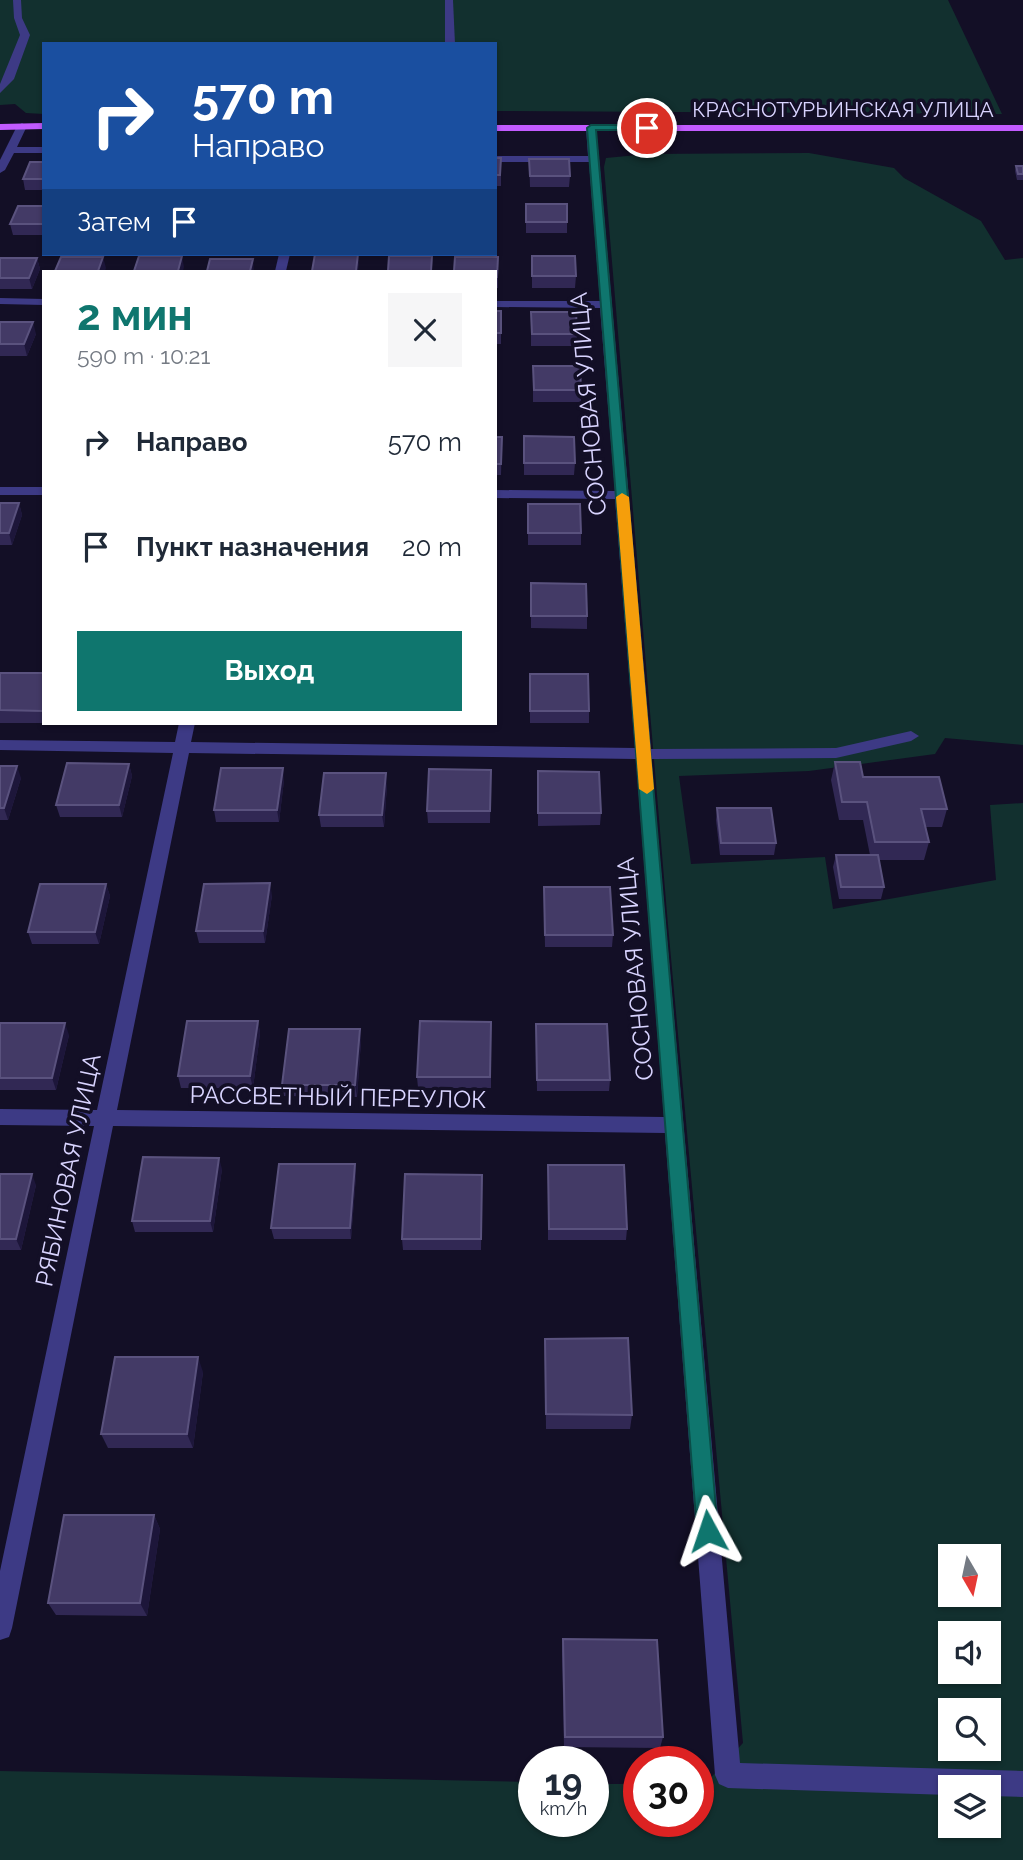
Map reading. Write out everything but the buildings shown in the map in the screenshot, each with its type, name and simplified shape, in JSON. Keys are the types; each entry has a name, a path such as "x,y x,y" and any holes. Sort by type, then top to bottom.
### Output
{"main road":[{"path":"0,127 42,126"},
{"name":"КРАСНОТУРЬИНСКАЯ УЛИЦА","path":"497,128 1023,128"}],"street":[{"path":"0,90 9,79 25,35 18,18 17,0"},
{"path":"449,0 450,42"},
{"path":"5,160 22,126"},
{"name":"СОСНОВАЯ УЛИЦА","path":"591,128 728,1775 1023,1784"},
{"path":"5,160 42,151"},
{"path":"497,159 594,159"},
{"path":"0,301 42,302"},
{"path":"497,304 606,305"},
{"path":"0,491 42,491"},
{"path":"497,494 622,495"},
{"name":"РЯБИНОВАЯ УЛИЦА","path":"0,1628 187,725"},
{"path":"0,744 644,754 836,753 911,736"},
{"name":"РАССВЕТНЫЙ ПЕРЕУЛОК","path":"0,1117 675,1125"}],"green space":[{"path":"0,0 948,0 1002,114 497,111 497,42 42,42 42,114 26,113 15,104 0,105"},
{"path":"809,153 894,168 904,178 981,221 1005,260 1023,258 1023,745 945,738 935,754 809,771 679,776 691,864 825,857 833,909 996,880 990,805 1023,803 1023,1860 0,1860 0,1771 518,1782 518,1837 609,1837 609,1784 623,1784 623,1837 714,1837 714,1774 743,1743 668,925 604,167 606,158 648,154"}],"slow traffic":[{"path":"622,497 647,789"}],"route":[{"path":"647,128 591,128 708,1531"}]}
